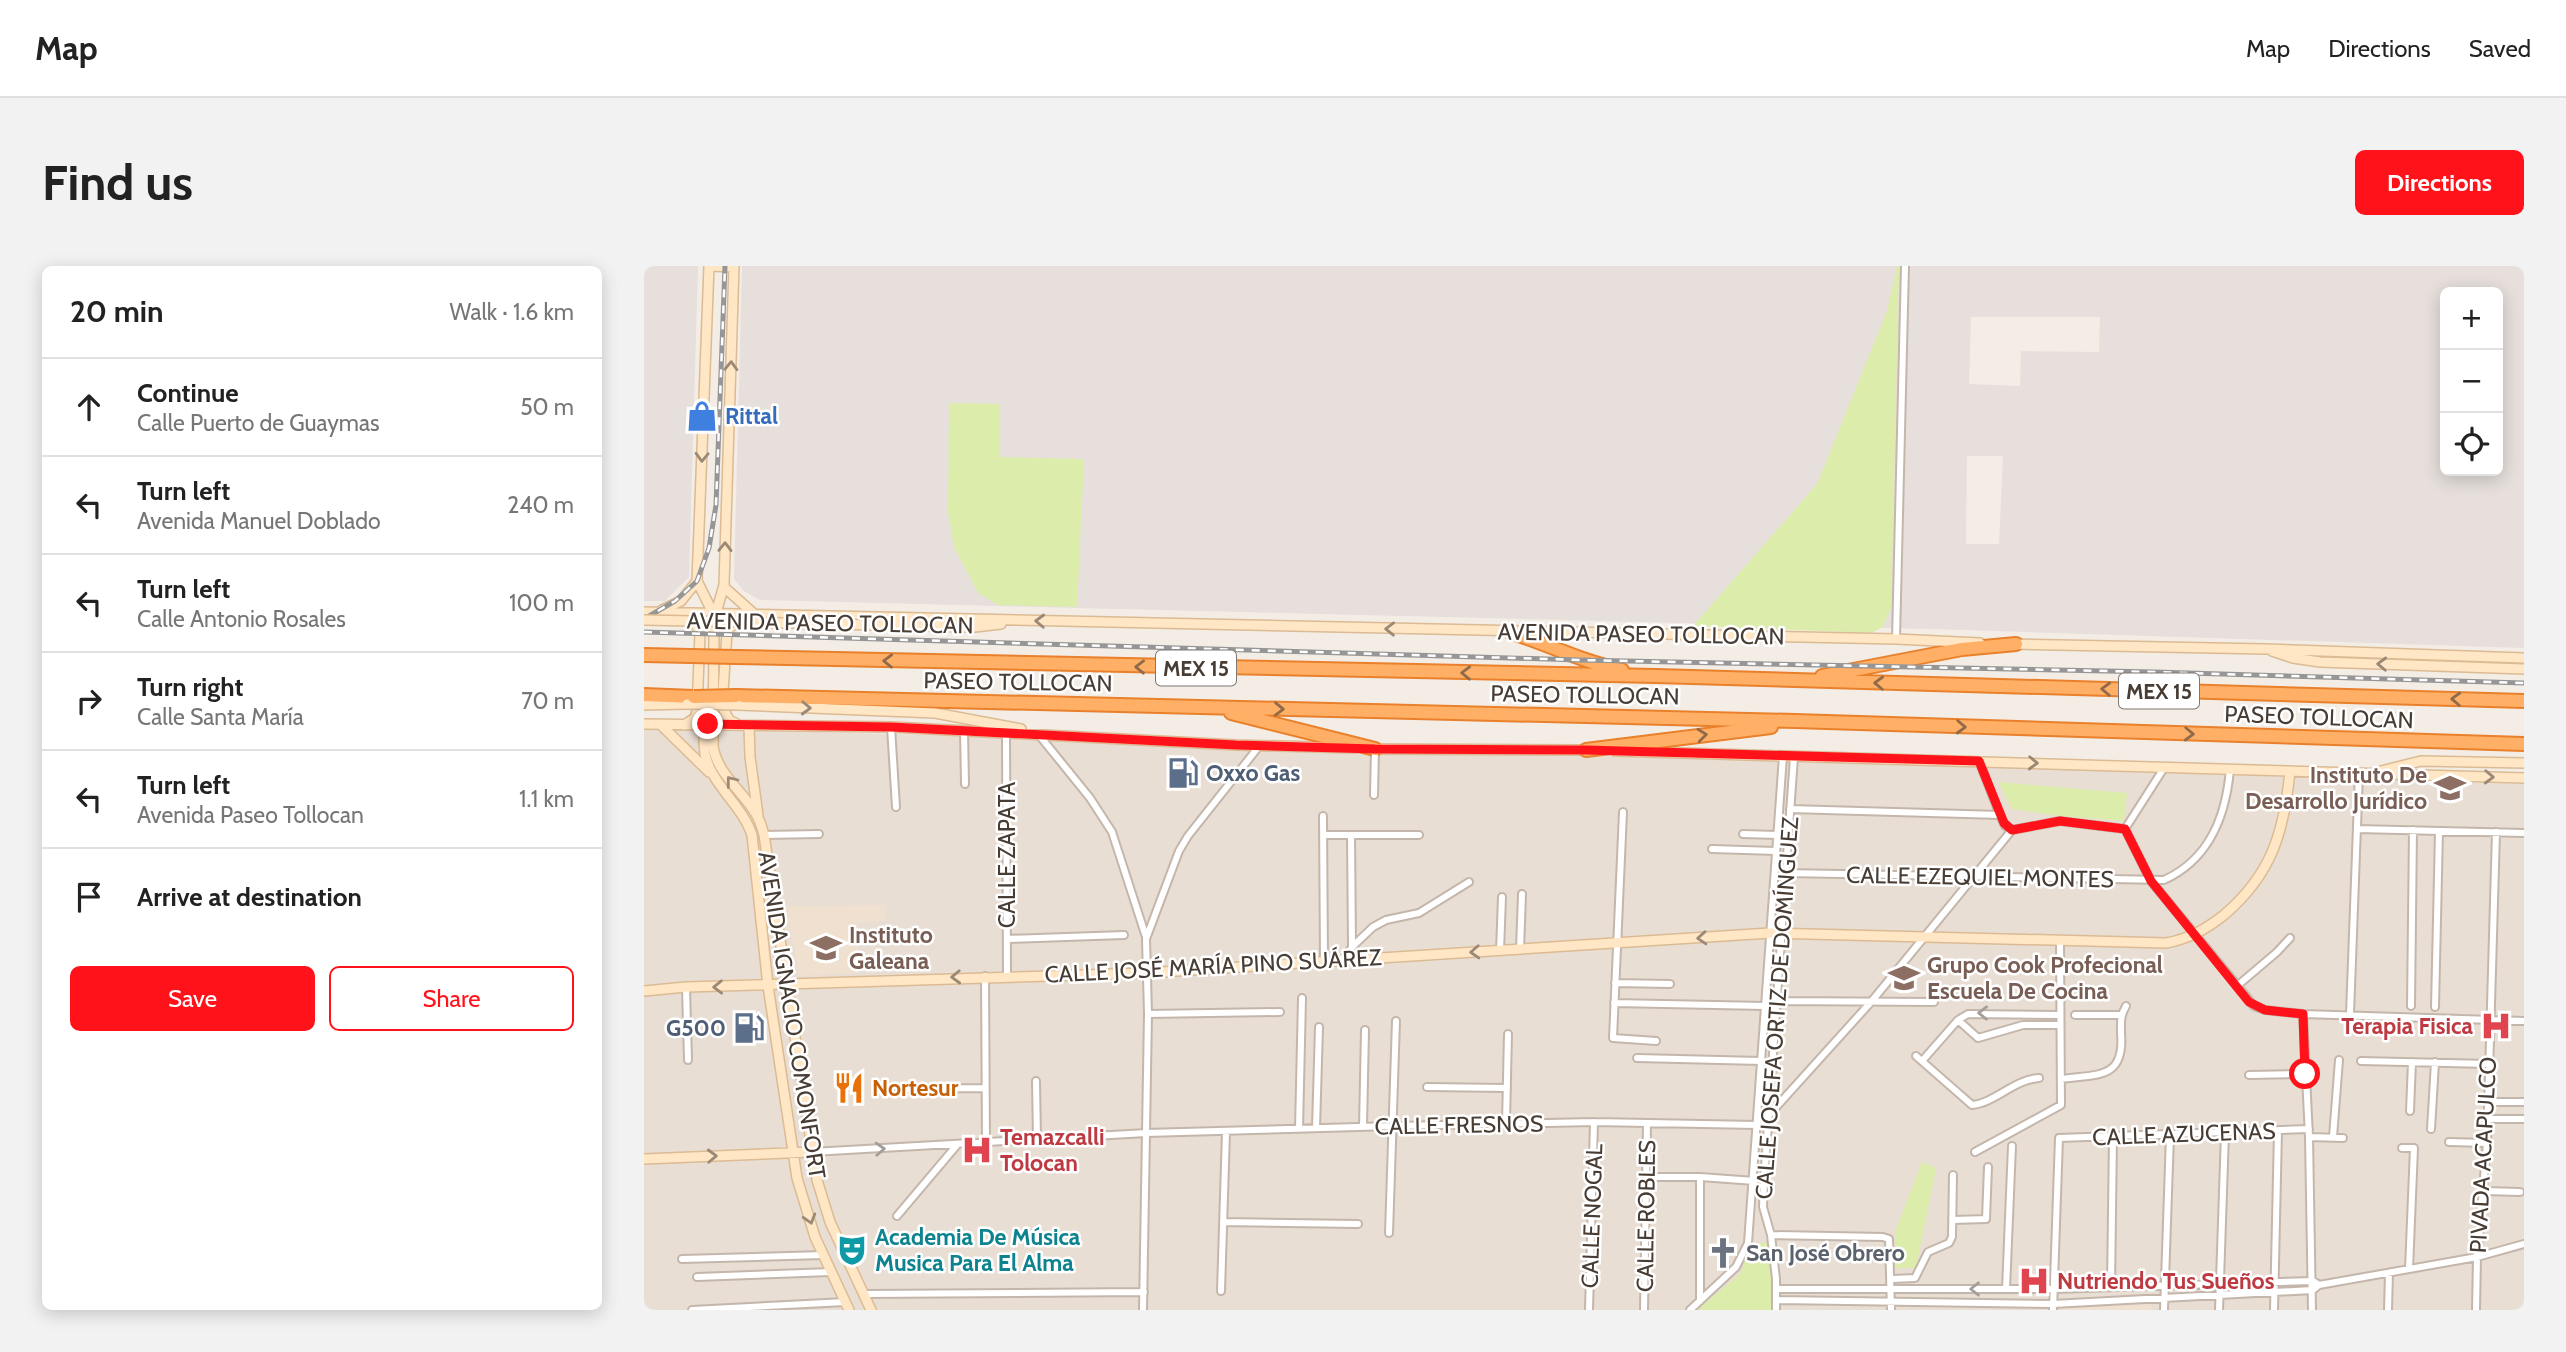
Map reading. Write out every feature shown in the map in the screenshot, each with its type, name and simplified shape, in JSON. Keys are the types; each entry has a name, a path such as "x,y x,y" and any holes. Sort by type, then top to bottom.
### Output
{"highway":[{"path":"1510,632 1579,660 1656,676"},
{"path":"1794,680 1962,649 2016,644"},
{"name":"PASEO TOLLOCAN","path":"644,655 1656,676 2524,701"},
{"name":"PASEO TOLLOCAN","path":"644,695 690,701 1211,708 1795,721 2524,744"},
{"path":"1211,708 1375,749"},
{"path":"1586,750 1761,729 1795,721"}],"main road":[{"path":"710,724 714,613 724,587 734,266 710,266 697,581 714,613"},
{"path":"658,612 681,601 697,581"},
{"path":"724,587 753,613 732,626 727,633 722,706 729,720 746,726"},
{"name":"AVENIDA PASEO TOLLOCAN","path":"644,612 1896,639 2524,658"},
{"path":"678,612 692,621 700,633 696,715 683,725"},
{"name":"AVENIDA PASEO TOLLOCAN","path":"644,620 975,627 1016,620"},
{"name":"AVENIDA PASEO TOLLOCAN","path":"2266,649 2282,656 2320,662 2524,669"},
{"path":"737,700 951,715 1029,730 1039,735"},
{"path":"644,705 690,701"},
{"path":"644,724 891,727 1375,749 1586,750 2524,778"},
{"path":"660,724 713,776"},
{"name":"AVENIDA IGNACIO COMONFORT","path":"710,724 704,742 713,776 743,815 752,835 768,986 797,1178 815,1237 847,1306"},
{"name":"AVENIDA IGNACIO COMONFORT","path":"710,724 717,762 758,816 764,835 811,1152 830,1222 871,1310"},
{"path":"746,726 758,816"},
{"path":"2372,774 2396,765 2421,761 2524,763"},
{"path":"2196,934 2243,898 2269,862 2282,827 2290,771"},
{"name":"CALLE JOSÉ MARÍA PINO SUÁREZ","path":"644,991 686,987 985,976 1147,973 1770,933 2166,943 2196,934"},
{"path":"644,1159 811,1152"}],"street":[{"path":"1896,639 1905,266"},
{"path":"891,727 896,807"},
{"path":"964,730 965,784"},
{"name":"CALLE ZAPATA","path":"1006,733 1007,976"},
{"path":"1039,735 1090,798 1112,832 1146,939 1148,1014 1143,1310"},
{"path":"1146,939 1179,851 1260,745"},
{"path":"1374,795 1375,749"},
{"name":"CALLE JOSEFA ORTIZ DE DOMÍNGUEZ","path":"1690,1310 1736,1267 1746,1251 1783,756"},
{"name":"CALLE JOSEFA ORTIZ DE DOMÍNGUEZ","path":"1776,1310 1777,1289 1771,1235 1763,1207 1794,757"},
{"path":"1979,761 2005,826 2012,830 2060,821 2125,829"},
{"path":"2125,829 2164,768"},
{"name":"CALLE EZEQUIEL MONTES","path":"1786,873 2151,881 2169,878 2204,850 2212,838 2224,811 2230,769"},
{"path":"2350,1014 2359,773"},
{"path":"1790,809 2000,815"},
{"path":"1623,812 1613,1038 1656,1041"},
{"path":"1323,816 1324,961"},
{"path":"2125,829 2151,881 2249,1002 2259,1008 2303,1014 2524,1021"},
{"path":"2357,829 2524,833"},
{"path":"1757,1125 1871,1002 2012,830"},
{"path":"2411,1006 2413,830"},
{"path":"2435,1007 2439,831"},
{"name":"PIVADA ACAPULCO","path":"2476,1310 2477,1257 2487,1143 2496,832"},
{"path":"764,835 819,834"},
{"path":"1743,834 1777,835"},
{"path":"1323,835 1419,835"},
{"path":"1351,835 1352,947"},
{"path":"1712,849 1776,851"},
{"path":"1343,960 1373,927 1386,920 1419,913 1469,882"},
{"path":"1520,950 1522,894"},
{"path":"1500,951 1502,897"},
{"path":"1007,939 1124,935"},
{"path":"2237,986 2290,938"},
{"path":"1975,1152 2061,1105 2060,941"},
{"path":"985,976 986,1144"},
{"path":"1615,982 1670,984"},
{"path":"686,987 688,1060"},
{"path":"1299,1129 1302,998"},
{"path":"1776,1001 1934,1002"},
{"path":"1614,1003 1765,1006"},
{"path":"2061,1079 2102,1073 2119,1062 2122,1051 2120,1015 2126,1006"},
{"path":"1148,1014 1280,1012"},
{"path":"2039,1078 2019,1082 1981,1103 1972,1105 1919,1058 1958,1020 1972,1013 2059,1015"},
{"path":"2028,1014 2029,1024"},
{"path":"2075,1014 2120,1015"},
{"path":"2303,1014 2315,1285 2312,1310"},
{"path":"1958,1020 1978,1038 2029,1024 2059,1025"},
{"path":"1389,1233 1396,1021"},
{"path":"1316,1128 1319,1027"},
{"path":"1363,1127 1365,1030"},
{"path":"1506,1123 1508,1034"},
{"path":"1637,1058 1761,1061"},
{"path":"2333,1137 2339,1060"},
{"path":"2361,1061 2489,1064"},
{"path":"2410,1111 2412,1062"},
{"path":"2431,1129 2435,1062"},
{"path":"2249,1075 2305,1074"},
{"path":"1036,1081 1037,1140"},
{"path":"1427,1087 1507,1088"},
{"path":"898,1089 985,1088"},
{"path":"2488,1102 2524,1102"},
{"path":"2487,1119 2524,1119"},
{"name":"CALLE FRESNOS","path":"811,1152 1146,1133 1316,1128 1594,1122 1757,1125"},
{"name":"CALLE NOGAL","path":"1589,1310 1594,1122"},
{"name":"CALLE ROBLES","path":"1644,1310 1647,1123"},
{"path":"2274,1310 2278,1131"},
{"name":"CALLE AZUCENAS","path":"2054,1289 2059,1138 2278,1131 2343,1138"},
{"path":"1221,1291 1226,1132"},
{"path":"2219,1310 2225,1133"},
{"path":"2164,1310 2170,1135"},
{"path":"2111,1287 2113,1137"},
{"path":"2449,1142 2487,1143"},
{"path":"897,1216 957,1145"},
{"path":"2006,1289 2012,1146"},
{"path":"2402,1148 2414,1148 2409,1269"},
{"path":"1953,1220 1986,1219 1987,1167"},
{"path":"1892,1279 1915,1278 1928,1252 1949,1243 1953,1220 1954,1175"},
{"path":"1646,1177 1764,1181"},
{"path":"1700,1177 1700,1302"},
{"path":"2484,1191 2520,1192"},
{"path":"1223,1222 1358,1224"},
{"path":"1771,1235 1887,1237 1890,1241 1891,1306"},
{"path":"1777,1300 1835,1300 1891,1306 2053,1307 2274,1292 2477,1257 2524,1244"},
{"path":"682,1259 824,1255"},
{"path":"697,1277 831,1272"},
{"path":"2388,1310 2389,1273"},
{"path":"1777,1289 2054,1289 2274,1283 2315,1285"},
{"path":"1835,1289 1835,1310"},
{"path":"2053,1307 2054,1289"},
{"path":"863,1294 1144,1292"},
{"path":"692,1310 847,1306"}],"shaded area":[{"path":"644,266 698,266 689,577 665,601 644,601"},
{"path":"742,266 2524,266 2524,648 1964,630 760,600 744,591 734,579","holes":["1971,317 2100,317 2099,352 2021,351 2020,386 1969,384","1967,456 2003,456 1999,544 1966,544"]},
{"path":"644,727 2524,784 2524,1310 644,1310"},
{"name":"Instituto Galeana","path":"885,905 885,921 858,922 858,973 799,976 786,906"},
{"path":"2152,1304 2152,1310 2056,1310 2056,1309"}],"green space":[{"path":"1897,266 1891,608 1883,627 1871,633 1693,626 1817,484 1887,311"},
{"path":"949,403 999,404 999,457 1084,459 1077,607 998,605 978,593 954,547 948,512"},
{"path":"1998,782 2127,793 2124,821 2012,809"},
{"path":"1922,1162 1936,1168 1916,1268 1894,1268 1896,1229"},
{"path":"1749,1243 1772,1243 1775,1310 1697,1310 1741,1273"}],"railway":[{"path":"644,619 675,601 697,581 709,548 716,505 725,266"},
{"path":"644,632 1579,660 2524,683"}],"place":[{"name":"Rittal","path":"702,416"},
{"name":"Oxxo Gas","path":"1183,773"},
{"name":"Instituto De Desarrollo Jurídico","path":"2450,788"},
{"name":"Instituto Galeana","path":"826,948"},
{"name":"Grupo Cook Profecional Escuela De Cocina","path":"1904,978"},
{"name":"Terapia Fisica","path":"2496,1026"},
{"name":"G500","path":"749,1028"},
{"name":"Nortesur","path":"849,1088"},
{"name":"Temazcalli Tolocan","path":"977,1150"},
{"name":"Academia De Música Musica Para El Alma","path":"852,1250"},
{"name":"San José Obrero","path":"1723,1253"},
{"name":"Nutriendo Tus Sueños","path":"2034,1281"}],"route":[{"path":"708,724 891,727 1236,745 1586,750 1979,761 2005,826 2012,830 2060,821 2125,829 2151,881 2249,1002 2265,1010 2303,1014 2305,1074"}]}
